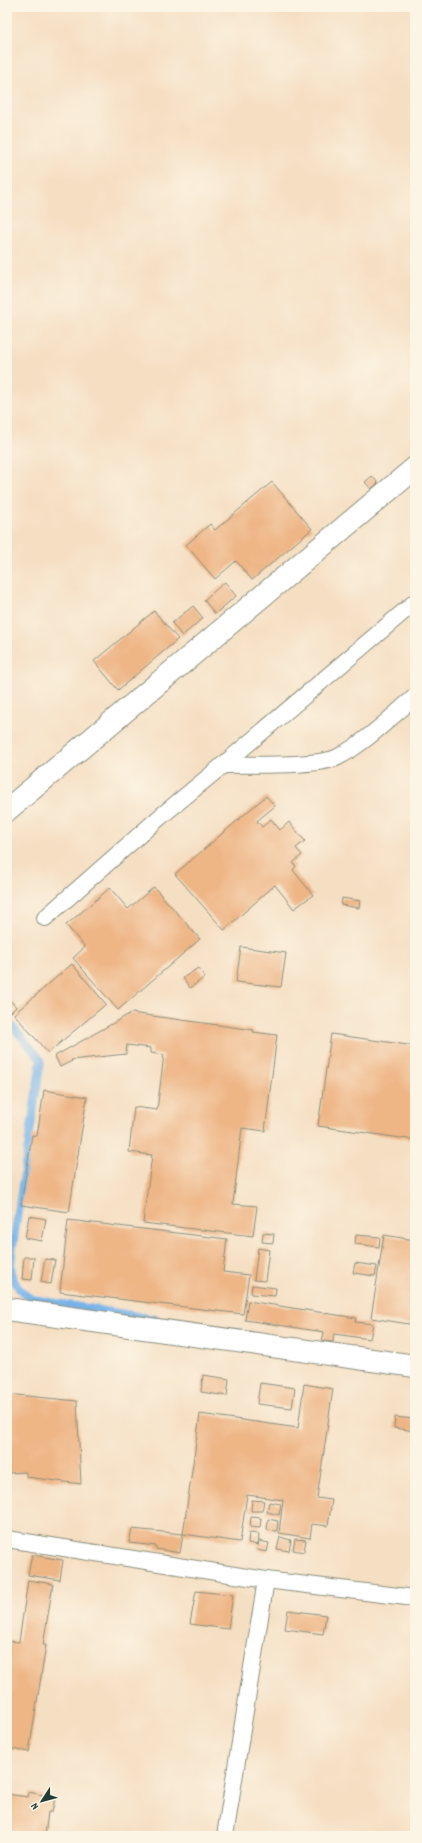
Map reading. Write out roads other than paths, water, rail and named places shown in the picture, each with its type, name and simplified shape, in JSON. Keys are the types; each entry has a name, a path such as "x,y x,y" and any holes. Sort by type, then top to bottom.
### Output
{"street":[{"path":"7,810 415,468"},
{"path":"7,1309 415,1366"}],"lane":[{"path":"45,918 160,817 415,602"},
{"path":"223,765 314,762 337,757 362,741 415,697"},
{"path":"7,1539 266,1580 415,1598"},
{"path":"225,1836 266,1580"}],"waterway":[{"path":"7,1020 41,1060 12,1252"},
{"path":"12,1255 11,1268 14,1280 21,1290 32,1299 155,1319"}]}
